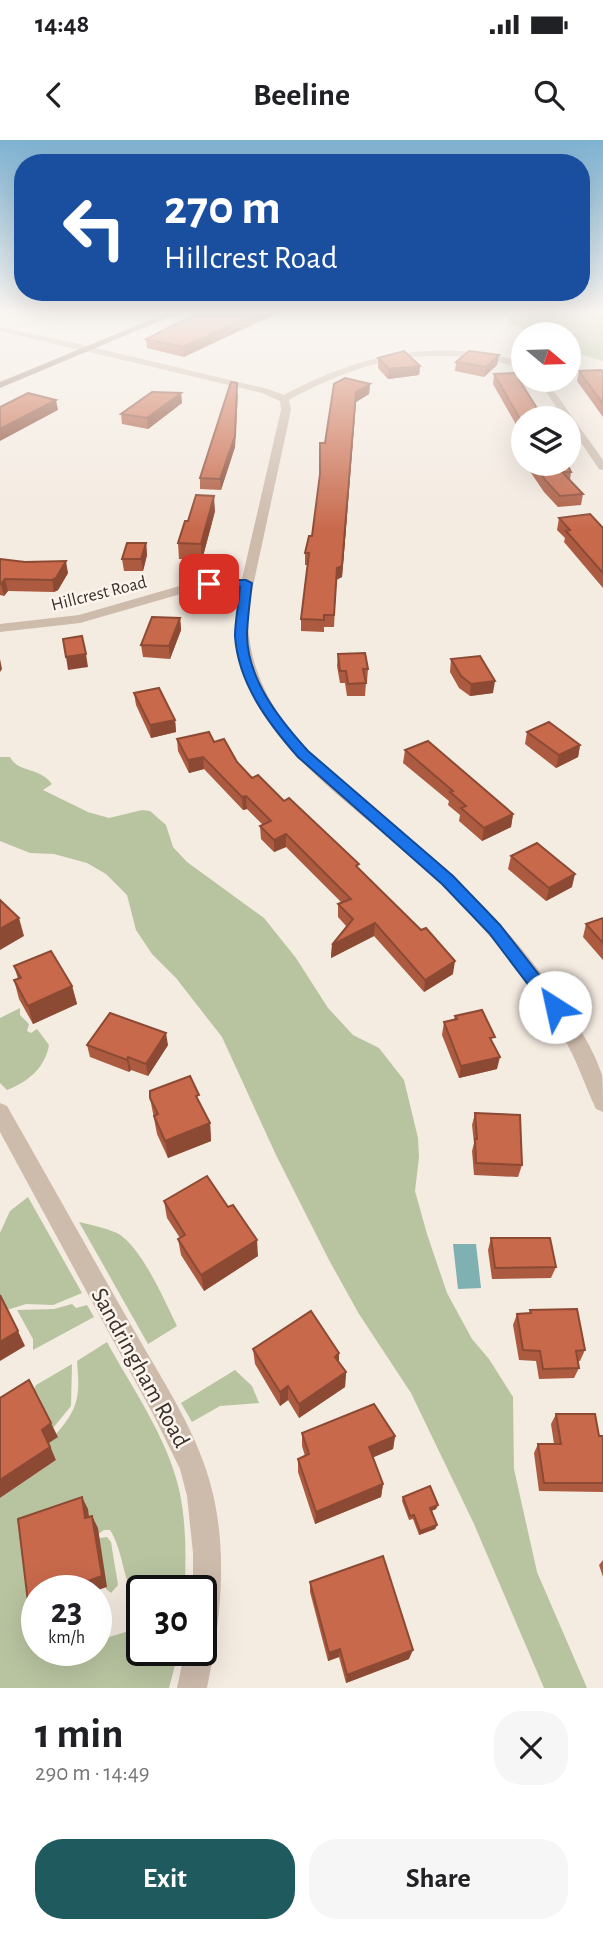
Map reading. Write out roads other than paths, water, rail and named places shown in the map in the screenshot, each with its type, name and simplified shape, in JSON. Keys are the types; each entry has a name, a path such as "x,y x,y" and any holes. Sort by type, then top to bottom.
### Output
{"street":[{"path":"241,385 284,399"},
{"path":"284,399 307,385"},
{"path":"284,399 286,410 246,583 241,635 246,662 257,693 276,723 300,751 447,880 495,929 538,983 569,1028 594,1056 603,1103"},
{"path":"581,435 603,467"},
{"name":"Hillcrest Road","path":"0,628 80,620 197,585 246,583"},
{"name":"Sandringham Road","path":"0,1112 163,1405 192,1466 200,1496 207,1575"},
{"path":"191,1688 196,1666"}],"water":[{"path":"453,1244 476,1244 481,1288 458,1289"}]}
